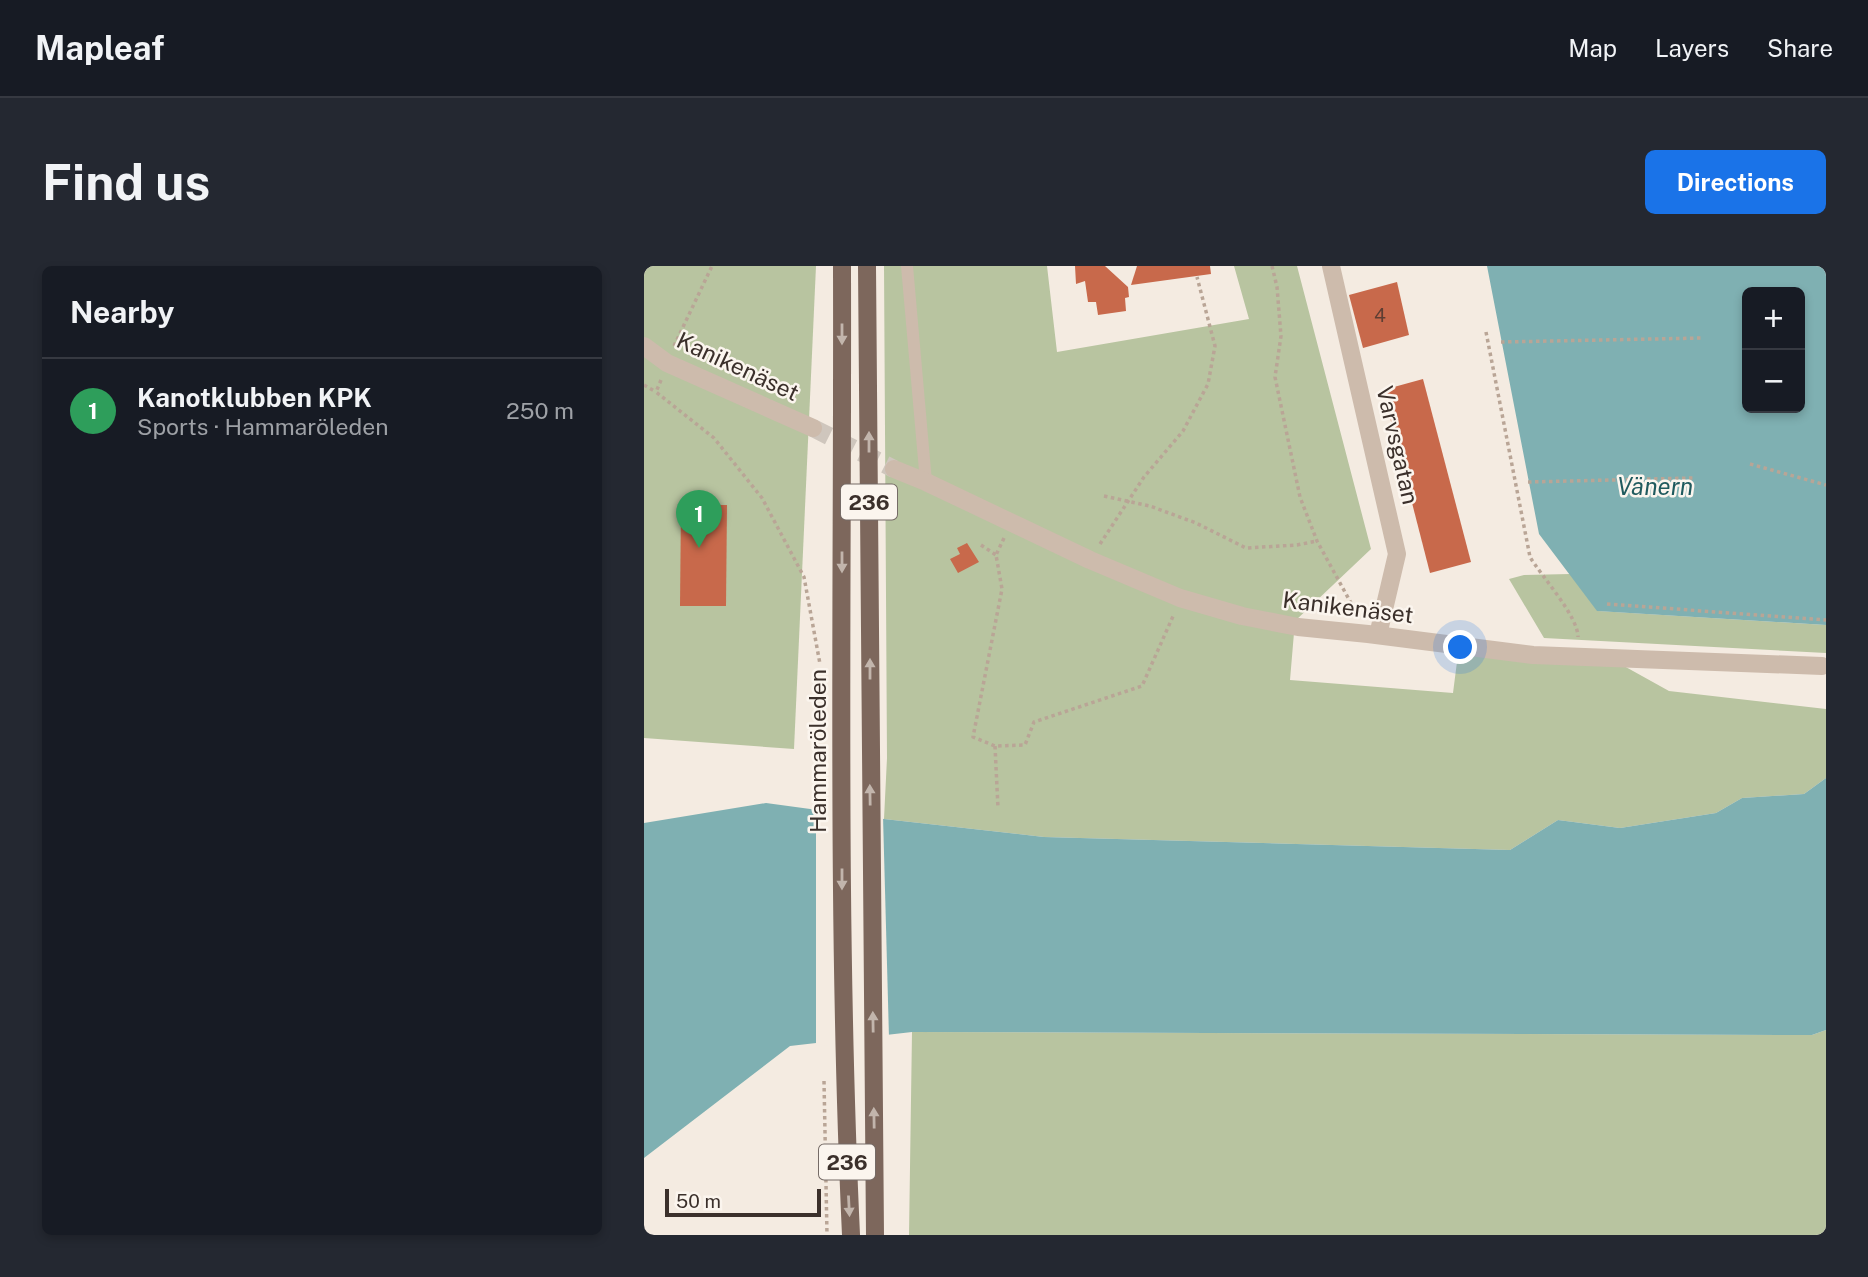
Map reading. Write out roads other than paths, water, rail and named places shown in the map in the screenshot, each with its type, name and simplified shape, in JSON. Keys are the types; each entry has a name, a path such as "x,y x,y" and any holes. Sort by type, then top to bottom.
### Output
{"main road":[{"name":"Hammaröleden","path":"842,266 841,737 844,1088 850,1235"},
{"name":"236","path":"867,266 875,1235"}],"street":[{"name":"Varvsgatan","path":"1331,266 1397,554 1373,634"},
{"name":"Kanikenäset","path":"644,346 667,363 813,428"},
{"name":"Kanikenäset","path":"894,469 1090,560 1180,598 1242,616 1298,627 1533,655 1824,666"}],"lane":[{"path":"907,266 926,482"}],"water":[{"name":"Vänern","path":"1487,266 1826,266 1826,625 1597,611 1539,534"},
{"path":"1826,778 1826,1030 1812,1035 912,1032 790,1046 644,1158 644,823 766,803 1044,837 1510,850 1558,820 1620,828 1716,813 1742,798 1804,794"}],"tunnel":[{"path":"813,428 894,469"}],"place":[{"name":"Kanotklubben KPK","path":"699,548"}]}
